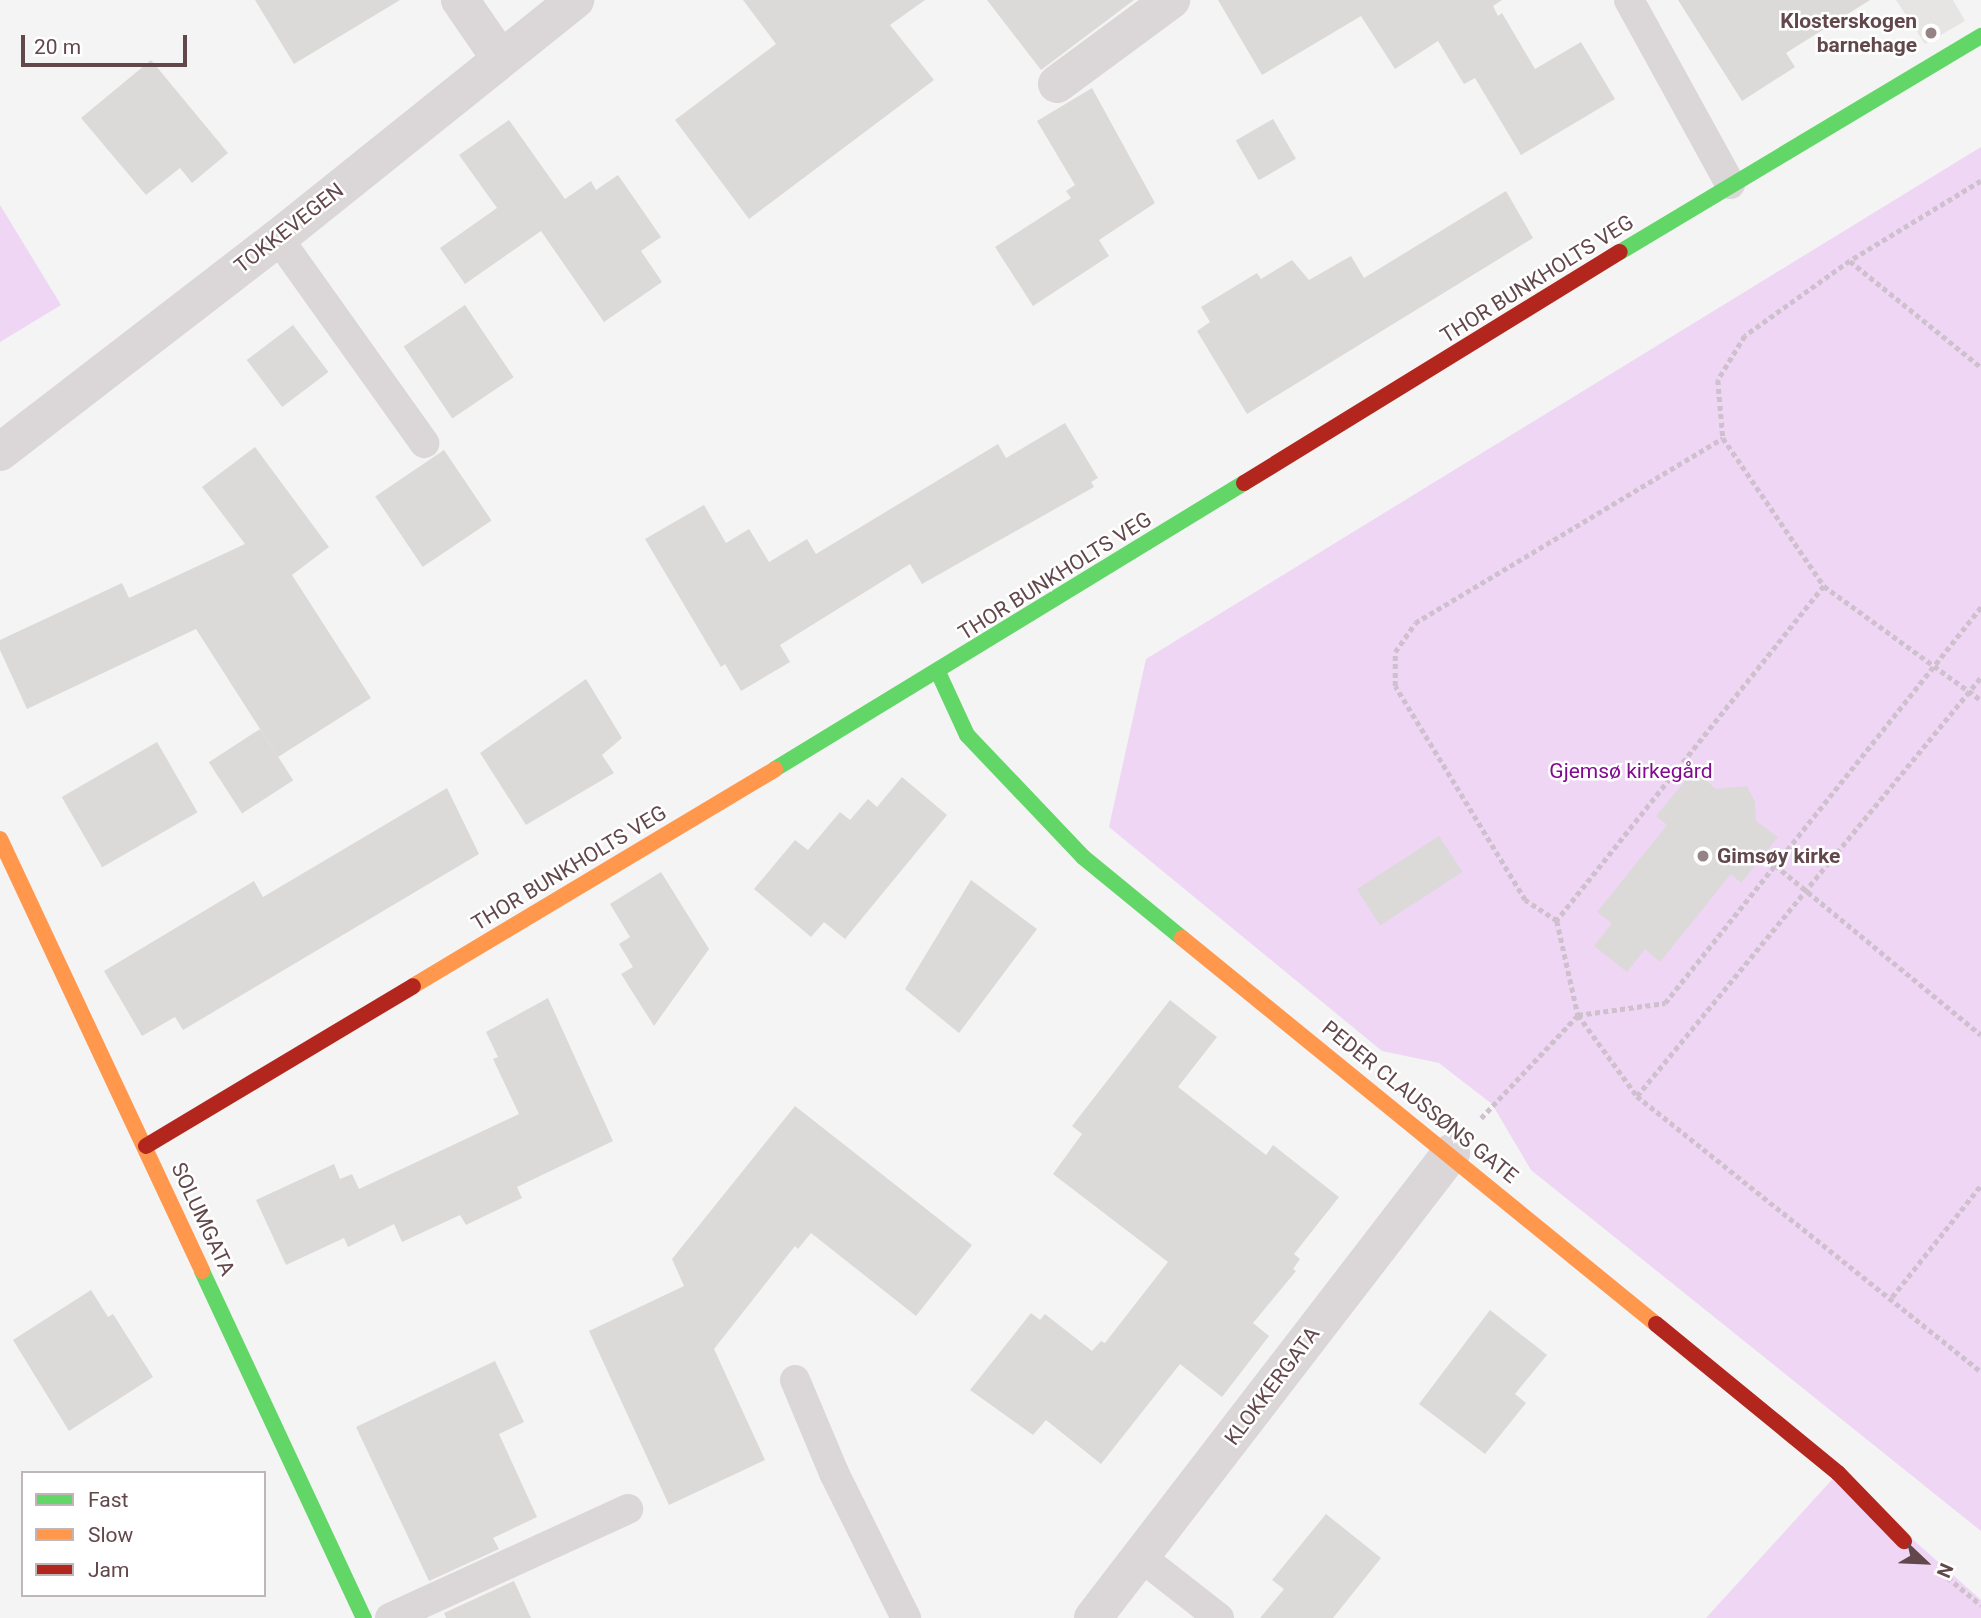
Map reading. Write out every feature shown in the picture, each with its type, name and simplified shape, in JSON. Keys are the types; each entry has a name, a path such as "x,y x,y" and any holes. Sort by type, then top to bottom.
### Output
{"street":[{"path":"460,0 500,58"},
{"name":"TOKKEVEGEN","path":"0,452 278,238 575,0"},
{"path":"1057,84 1171,0"},
{"name":"THOR BUNKHOLTS VEG","path":"146,1146 938,672 1730,184 1981,36"},
{"name":"PEDER CLAUSSØNS GATE","path":"938,672 967,735 1083,857 1451,1153 1838,1473 1904,1541"},
{"name":"SOLUMGATA","path":"0,839 146,1146 364,1618"},
{"name":"KLOKKERGATA","path":"1093,1618 1451,1153"}],"lane":[{"path":"1629,0 1730,184"},
{"path":"278,238 424,443"},
{"path":"795,1380 834,1473 906,1618"},
{"path":"390,1618 628,1509"},
{"path":"1141,1557 1219,1618"}],"path":[{"path":"1981,181 1850,261 1745,336 1718,380 1723,438 1824,586 1936,664 1981,700"},
{"path":"1850,261 1981,367"},
{"path":"1723,438 1415,623 1395,652 1395,686 1525,900 1557,921 1577,1015 1637,1097 1892,1297 1981,1371"},
{"path":"1557,921 1824,586"},
{"path":"1451,1153 1577,1015 1665,1003 1981,607"},
{"path":"1637,1097 1981,677"},
{"path":"1775,865 1804,892 1981,1035"},
{"path":"1892,1297 1981,1185"}],"shaded area":[{"name":"Klosterskogen barnehage","path":"1896,0 1953,0 1965,21 1925,44"}],"green space":[{"name":"Gjemsø kirkegård","path":"1981,147 1981,1531 1531,1170 1492,1104 1439,1063 1382,1051 1109,827 1146,659"},
{"path":"0,205 61,305 0,342"},
{"path":"1838,1473 1981,1600 1981,1618 1706,1618"}],"building":[{"path":"255,0 400,0 294,64"},
{"path":"743,0 925,0 890,25 934,80 749,219 675,120 776,44"},
{"path":"987,0 1134,0 1041,70"},
{"path":"1218,0 1502,0 1493,6 1498,16 1502,13 1535,69 1581,42 1615,99 1521,155 1475,78 1464,84 1438,41 1395,69 1361,16 1262,75"},
{"path":"1678,0 1870,0 1786,53 1795,67 1742,101"},
{"path":"151,60 228,153 192,183 180,168 146,195 81,118"},
{"path":"1092,88 1155,203 1099,240 1109,256 1033,306 995,247 1071,198 1066,191 1075,185 1037,121"},
{"path":"1273,119 1296,159 1259,180 1236,140"},
{"path":"509,120 565,199 591,181 596,190 618,175 661,237 641,251 662,282 604,322 541,231 465,284 440,248 497,208 459,155"},
{"path":"1506,191 1533,238 1247,414 1197,331 1210,322 1201,307 1257,273 1261,279 1292,260 1309,280 1351,256 1364,278"},
{"path":"465,305 514,377 452,419 404,346"},
{"path":"293,325 329,372 282,407 247,360"},
{"path":"1065,423 1098,478 1091,482 1094,487 922,584 910,564 780,645 790,662 741,691 725,664 721,667 645,539 704,505 726,543 749,529 769,562 807,539 816,554 998,444 1006,458"},
{"path":"255,447 329,547 292,575 371,698 278,757 196,629 27,709 0,650 0,640 122,583 129,598 245,544 202,487"},
{"path":"444,450 492,520 423,567 375,496"},
{"path":"586,679 622,738 602,755 614,773 526,825 480,753"},
{"path":"260,729 293,780 242,813 209,762"},
{"path":"157,742 198,812 102,867 62,797"},
{"name":"Gimsøy kirke","path":"1694,770 1716,789 1747,786 1755,802 1756,821 1778,837 1741,883 1731,874 1660,962 1645,949 1627,972 1594,946 1612,923 1597,912 1667,825 1656,816"},
{"path":"902,777 947,815 845,939 824,922 811,937 754,889 795,840 808,850 840,812 850,820 868,799 877,807"},
{"path":"447,788 479,854 183,1030 175,1017 142,1036 104,971 254,881 263,897"},
{"path":"1439,836 1462,872 1380,925 1357,889"},
{"path":"661,872 709,949 654,1026 621,974 633,967 619,944 630,937 610,904"},
{"path":"971,880 1037,929 959,1033 905,989"},
{"path":"548,998 613,1141 517,1187 522,1198 466,1225 460,1215 402,1242 394,1224 348,1247 344,1238 286,1265 256,1200 334,1164 340,1179 352,1174 359,1189 519,1114 493,1059 498,1057 486,1032"},
{"path":"1170,1000 1217,1037 1178,1087 1266,1155 1273,1145 1339,1197 1294,1254 1300,1259 1293,1269 1296,1271 1253,1323 1269,1336 1222,1397 1180,1364 1101,1464 1046,1420 1033,1435 970,1390 1031,1313 1040,1320 1045,1314 1092,1351 1101,1341 1105,1343 1168,1262 1053,1174 1082,1134 1072,1126"},
{"path":"795,1106 972,1245 916,1316 811,1233 798,1249 795,1246 714,1349 765,1460 669,1505 589,1331 684,1286 672,1259"},
{"path":"91,1290 108,1317 113,1314 153,1377 69,1431 13,1340"},
{"path":"1490,1310 1547,1355 1515,1394 1526,1403 1485,1454 1419,1404"},
{"path":"495,1361 524,1422 499,1434 537,1517 493,1538 499,1549 429,1581 356,1427"},
{"path":"1326,1514 1381,1558 1333,1618 1260,1618 1284,1589 1272,1580"},
{"path":"514,1581 531,1618 446,1618 444,1613"}],"traffic: fast":[{"path":"1620,252 1981,36"},
{"path":"775,769 1244,483"},
{"path":"938,672 967,735 1083,857 1182,938"},
{"path":"202,1271 364,1618"}],"traffic: slow":[{"path":"413,986 775,769"},
{"path":"0,839 202,1271"},
{"path":"1182,938 1656,1324"}],"traffic: jam":[{"path":"1244,483 1620,252"},
{"path":"146,1146 413,986"},
{"path":"1656,1324 1838,1473 1904,1541"}],"place":[{"name":"Klosterskogen barnehage","path":"1931,33"},
{"name":"Gimsøy kirke","path":"1703,856"}]}
